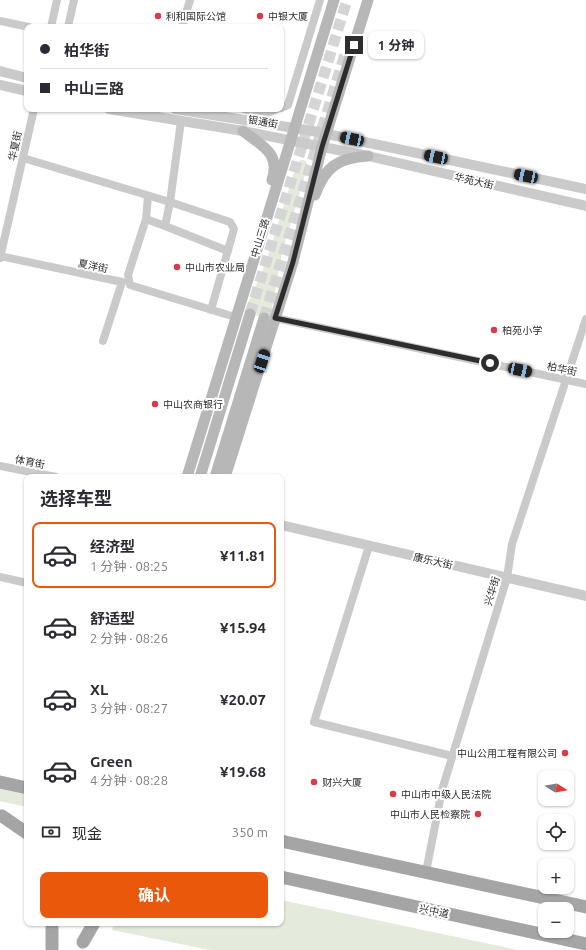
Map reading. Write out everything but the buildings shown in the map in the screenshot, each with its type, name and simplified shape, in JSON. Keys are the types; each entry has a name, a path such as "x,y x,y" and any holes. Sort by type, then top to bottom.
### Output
{"main road":[{"name":"中山三路","path":"188,474 256,250 291,142 333,0"},
{"path":"293,262 322,147 368,0"},
{"path":"243,131 271,152 275,169 262,211 256,250"},
{"path":"216,474 270,318 293,262 318,186 335,163 345,158 368,156"},
{"path":"201,474 250,314"},
{"path":"226,474 270,318"},
{"path":"0,782 24,787"},
{"path":"13,785 24,782"},
{"path":"1,816 24,821"},
{"path":"1,816 24,831"},
{"path":"284,842 586,908"},
{"name":"兴中道","path":"284,878 586,944"},
{"path":"52,926 52,949"},
{"path":"52,949 58,926"},
{"path":"82,946 88,926"},
{"path":"82,946 92,926"}],"street":[{"path":"52,24 57,0"},
{"path":"69,24 74,0"},
{"path":"183,24 190,0"},
{"path":"284,107 288,105 320,0"},
{"path":"0,21 24,26"},
{"path":"0,71 24,77"},
{"path":"0,85 24,90"},
{"name":"华夏街","path":"0,257 33,112"},
{"name":"华苑大街","path":"143,112 154,113 181,121 243,131 291,142 368,156 586,206"},
{"name":"银通街","path":"194,112 326,134"},
{"path":"257,112 265,114 270,112"},
{"path":"165,226 170,202 181,121"},
{"name":"华苑大街","path":"326,134 586,189"},
{"path":"23,158 170,202 230,222 234,229 211,310"},
{"path":"148,196 146,219 128,275 130,284 235,318"},
{"path":"146,219 228,251"},
{"name":"夏洋街","path":"0,257 122,282 103,341"},
{"name":"柏华街","path":"270,318 586,384"},
{"name":"兴华街","path":"426,872 442,790 507,578 512,544 586,318"},
{"name":"体育街","path":"0,466 41,474"},
{"name":"康乐大街","path":"284,526 586,596"},
{"path":"369,546 314,722 452,756"},
{"path":"0,576 24,582"}],"shaded area":[{"path":"304,160 308,165 282,253 270,319 244,312 265,265 297,163"},
{"path":"0,789 24,794 24,806 0,801"},
{"path":"284,901 518,950 210,950 112,930 114,926 284,926"}],"tunnel":[{"path":"250,314 347,0"},
{"path":"264,318 346,51"}],"place":[{"name":"利和国际公馆","path":"158,16"},
{"name":"中银大厦","path":"260,16"},
{"name":"中山市农业局","path":"177,267"},
{"name":"柏苑小学","path":"494,330"},
{"name":"中山农商银行","path":"155,404"},
{"name":"中山公用工程有限公司","path":"565,753"},
{"name":"财兴大厦","path":"314,782"},
{"name":"中山市中级人民法院","path":"393,794"},
{"name":"中山市人民检察院","path":"478,814"}],"route":[{"path":"354,45 322,147 293,262 275,318 490,363"}]}
